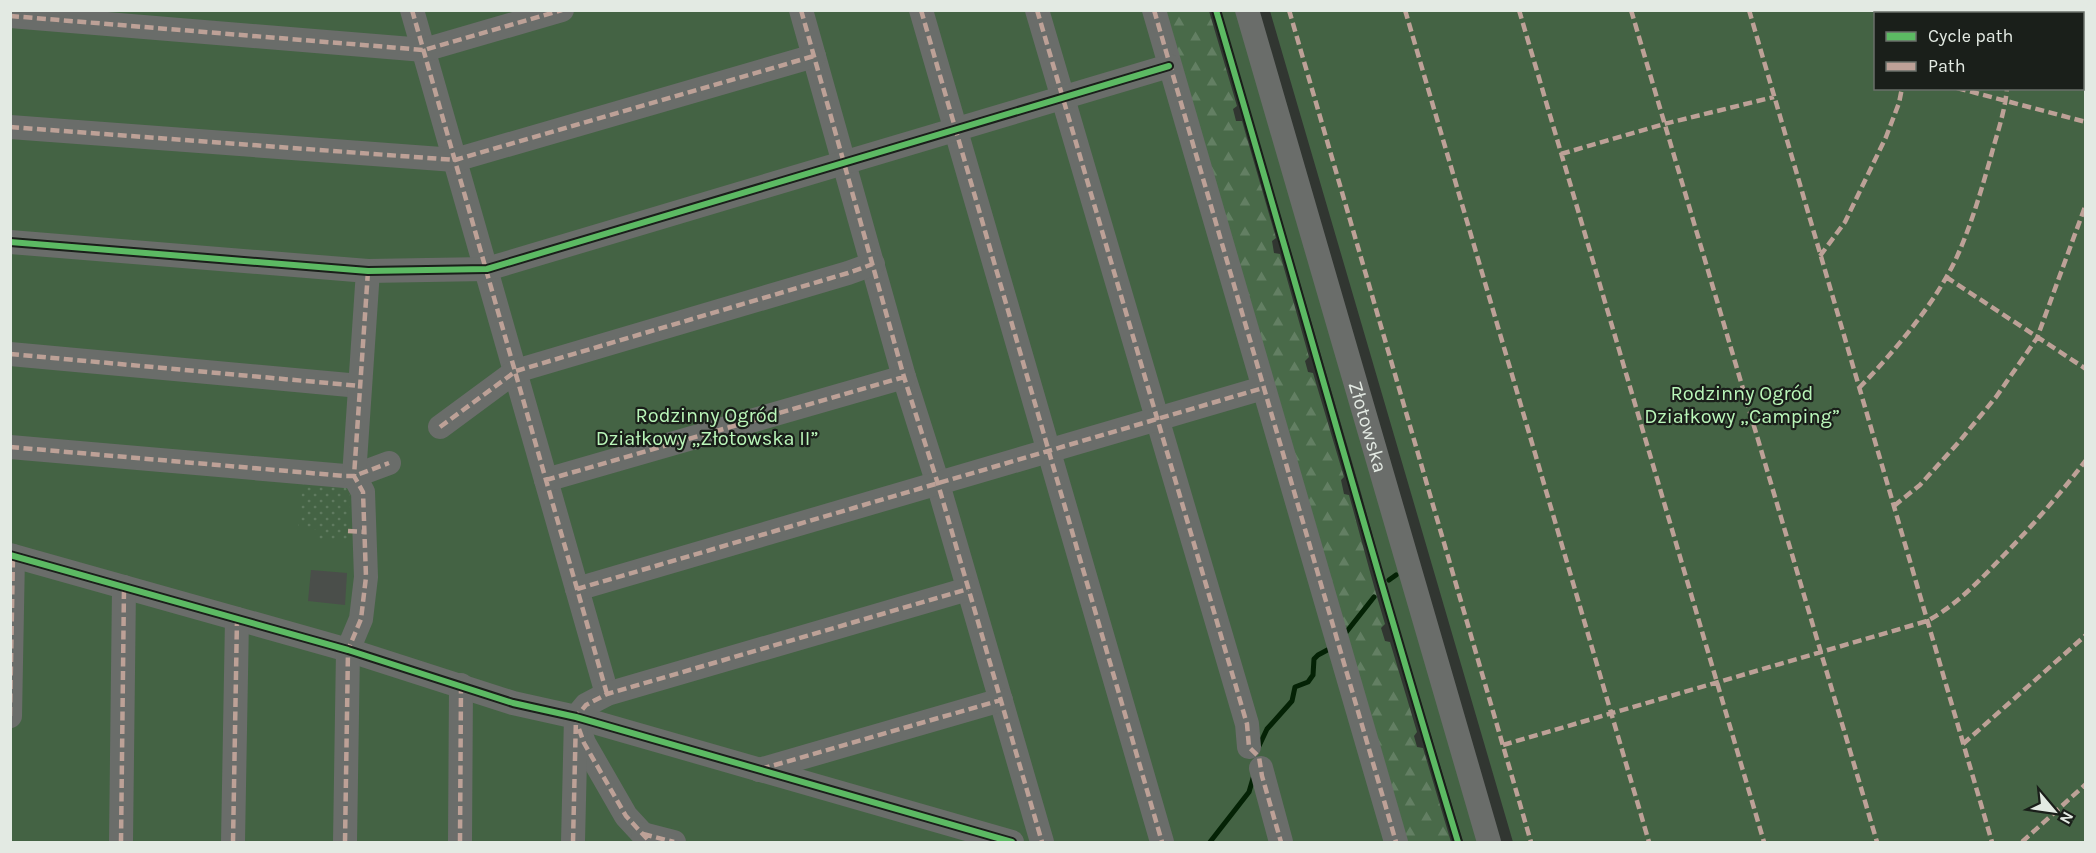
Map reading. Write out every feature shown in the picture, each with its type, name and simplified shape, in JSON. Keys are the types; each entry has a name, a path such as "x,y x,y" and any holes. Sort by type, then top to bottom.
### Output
{"street":[{"path":"412,10 607,694"},
{"path":"10,16 424,50 562,10"},
{"path":"801,10 846,163 904,377 938,484 1042,843"},
{"path":"921,10 1162,843"},
{"path":"1037,10 1247,724 1249,747"},
{"path":"1154,10 1396,843"},
{"name":"Złotowska","path":"1246,10 1489,843"},
{"path":"10,127 455,160 814,56"},
{"path":"10,242 368,271 487,269 1169,66"},
{"path":"440,427 516,371 873,264"},
{"path":"345,843 348,650 361,620 366,577 363,492 354,476 368,271"},
{"path":"10,354 360,386"},
{"path":"546,480 904,377"},
{"path":"577,589 1263,388"},
{"path":"10,447 354,476 389,463"},
{"path":"10,716 12,556 348,650 513,703 576,717 1012,843"},
{"path":"120,843 124,587"},
{"path":"573,843 576,717 586,705 607,694 968,589"},
{"path":"232,843 237,619"},
{"path":"460,843 461,686"},
{"path":"759,770 1000,700"},
{"path":"576,717 584,743 626,816 646,838 674,843"},
{"path":"1261,768 1281,843"}],"green space":[{"name":"Rodzinny Ogród Działkowy „Złotowska II”","path":"10,11 1162,11 1404,842 11,842"},
{"path":"1162,11 1209,11 1237,106 1233,109 1236,121 1242,121 1276,238 1272,241 1274,253 1280,254 1309,357 1305,361 1308,372 1313,373 1344,477 1341,480 1344,494 1349,495 1385,624 1381,628 1385,641 1390,642 1417,732 1414,736 1417,747 1423,748 1451,842 1404,842"},
{"path":"1221,11 1239,11 1482,842 1463,842 1388,592"},
{"name":"Rodzinny Ogród Działkowy „Camping”","path":"1270,11 2085,11 2085,842 1513,842"},
{"path":"303,479 351,483 347,540 317,540 318,530 298,528"}],"building":[{"path":"311,570 347,573 345,605 308,601"}],"waterway":[{"path":"1389,580 1396,575"},
{"path":"1344,635 1374,597"},
{"path":"1259,746 1267,729 1292,701 1295,687 1308,682 1313,675 1314,659 1333,647"},
{"path":"1210,842 1249,792 1254,775"}],"marked path":[{"path":"412,10 607,694"},
{"path":"10,16 424,50 562,10"},
{"path":"801,10 904,377 938,484 1042,842"},
{"path":"921,10 1162,842"},
{"path":"1037,10 1247,724 1249,747 1259,757 1262,776 1281,842"},
{"path":"1154,10 1396,842"},
{"path":"1289,10 1531,842"},
{"path":"1405,10 1649,842"},
{"path":"1519,10 1764,842"},
{"path":"1631,10 1877,842"},
{"path":"1749,10 1992,842"},
{"path":"10,127 455,160 814,56"},
{"path":"1820,256 1845,222 1886,137 1902,90"},
{"path":"1965,90 2086,122"},
{"path":"1859,388 1915,324 1950,270 1964,241 1980,195 2007,90"},
{"path":"1561,154 1664,124 1774,97"},
{"path":"1894,506 1920,485 1958,443 1996,397 2037,338 2086,204"},
{"path":"440,427 516,371 873,264"},
{"path":"345,842 348,650 361,619 366,577 363,492 354,476 368,271"},
{"path":"1946,277 2086,369"},
{"path":"10,354 360,386"},
{"path":"546,480 904,377"},
{"path":"577,589 1263,388"},
{"path":"10,447 345,476 354,476 389,463"},
{"path":"1503,745 1927,621 1968,591 1986,573 2067,485 2086,460"},
{"path":"348,531 365,532"},
{"path":"10,716 13,556"},
{"path":"121,842 124,587"},
{"path":"573,842 576,717 586,705 607,694 968,589"},
{"path":"233,842 237,619"},
{"path":"1963,744 2086,635"},
{"path":"460,842 461,685"},
{"path":"761,769 1001,700"},
{"path":"579,729 584,743 626,816 650,842"},
{"path":"2022,842 2086,784"},
{"path":"643,834 674,842"}],"cycle path":[{"path":"1216,10 1458,842"},
{"path":"10,242 368,271 487,269 1169,66"},
{"path":"10,555 348,650 513,703 576,717 1012,842"}]}
